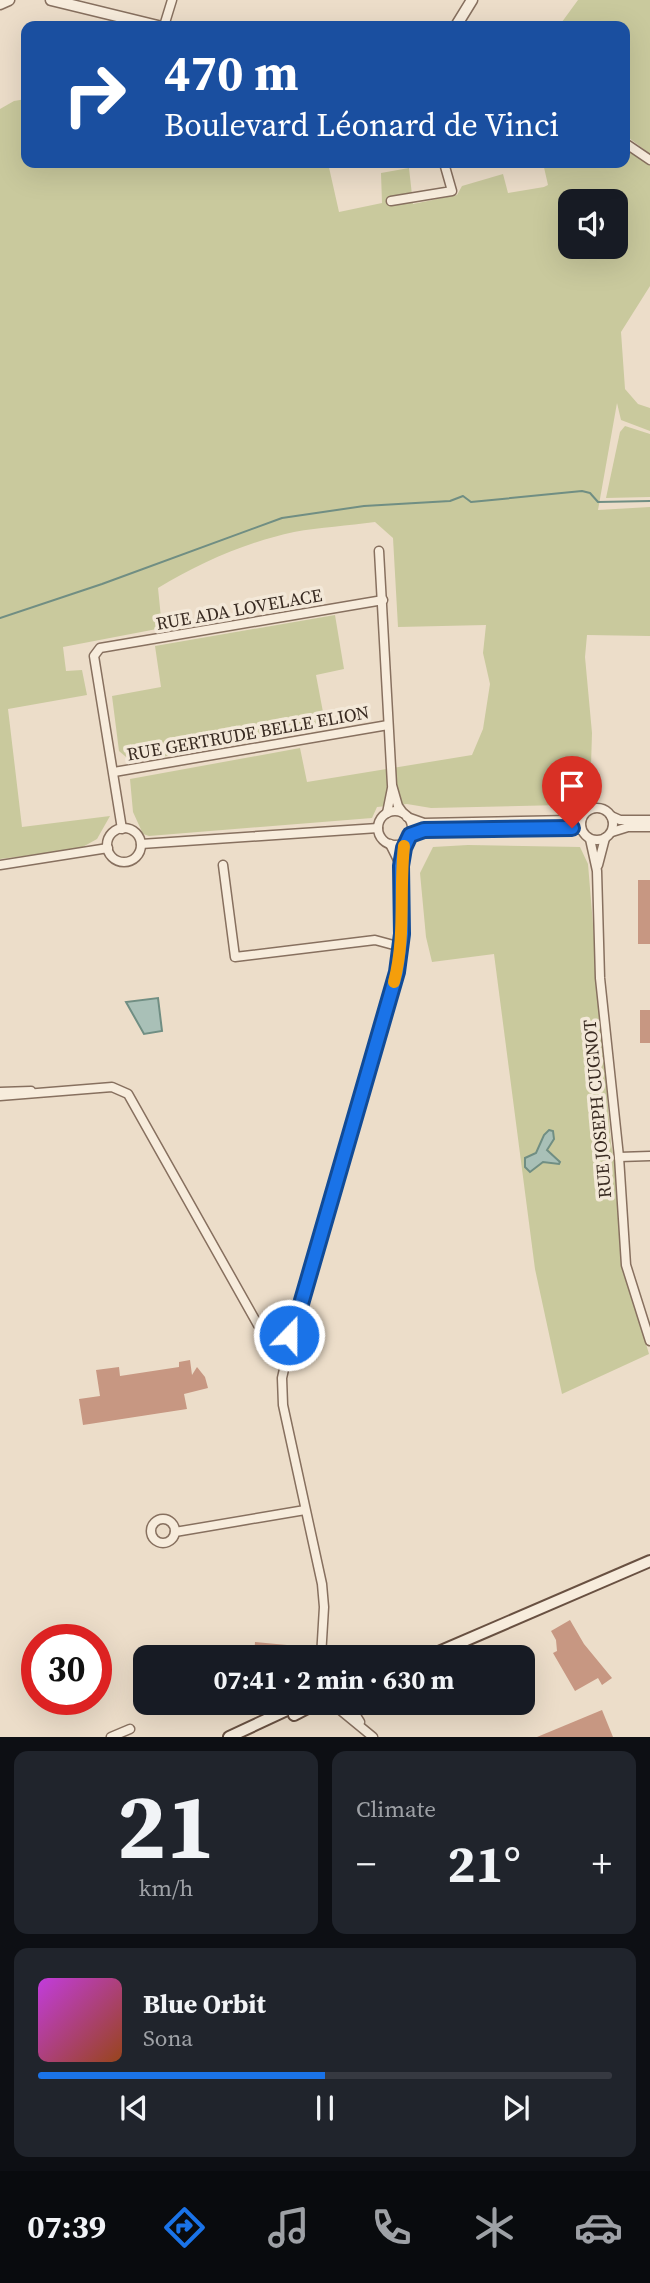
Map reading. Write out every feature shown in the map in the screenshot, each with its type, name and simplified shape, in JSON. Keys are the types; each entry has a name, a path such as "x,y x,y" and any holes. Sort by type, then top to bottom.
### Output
{"main road":[{"path":"455,1645 650,1562"},
{"path":"229,1737 276,1715"},
{"path":"247,1737 292,1715"}],"street":[{"path":"0,4 9,0"},
{"path":"51,0 92,5 124,21"},
{"path":"166,21 172,0"},
{"path":"459,21 472,0"},
{"path":"630,146 650,160"},
{"path":"391,201 452,191 445,168"},
{"path":"379,551 392,785 387,813 379,822 378,828 401,866"},
{"name":"RUE ADA LOVELACE","path":"114,772 93,656 100,648 383,600"},
{"name":"RUE GERTRUDE BELLE ELION","path":"114,772 388,725"},
{"path":"114,772 122,829"},
{"path":"292,1335 397,972 401,947 401,866 411,825 392,785"},
{"path":"387,813 405,815 424,823 571,820 582,817 591,808 598,807 620,820 650,820"},
{"path":"608,835 611,816"},
{"path":"581,830 582,817"},
{"path":"390,844 424,830 572,828 581,830 590,839 628,827 650,827"},
{"path":"141,844 378,828"},
{"path":"122,829 133,831 141,844 139,853 129,862 115,859 108,848 111,835 122,829"},
{"name":"RUE JOSEPH CUGNOT","path":"597,871 608,835"},
{"name":"RUE JOSEPH CUGNOT","path":"590,839 597,871 600,978 619,1157 626,1265 650,1341"},
{"path":"0,865 108,848"},
{"path":"223,865 235,957 375,940 401,947"},
{"path":"0,1094 24,1089 120,1089 132,1099 258,1325 279,1342 280,1351 287,1356"},
{"path":"619,1157 650,1156"},
{"path":"279,1342 286,1335 292,1335 299,1343 299,1350 287,1356"},
{"path":"287,1356 282,1378 283,1405 322,1584 323,1643"},
{"path":"175,1532 305,1510"},
{"path":"346,1715 372,1736"},
{"path":"354,1715 372,1736"},
{"path":"111,1737 130,1729"}],"green space":[{"path":"578,0 650,0 650,154 630,139 630,21 563,21"},
{"path":"21,100 21,168 329,168 339,212 382,203 381,173 409,168 413,204 457,195 462,186 503,174 508,193 548,185 544,168 630,168 630,149 650,163 650,286 621,332 625,389 638,404 650,408 650,431 621,420 617,403 598,510 650,507 650,636 587,635 585,657 592,733 590,799 562,805 431,808 407,804 377,807 372,818 149,836 143,834 133,812 130,779 300,748 307,782 472,755 483,729 490,684 483,653 486,625 398,627 393,538 375,522 294,532 224,554 158,588 162,628 63,647 66,671 82,670 87,695 8,709 22,827 110,816 97,839 79,849 0,859 0,109"},
{"path":"625,426 650,434 650,497 606,498 620,432"},
{"path":"335,615 344,669 316,675 326,728 132,762 119,751 112,696 161,687 155,646"},
{"path":"433,847 580,847 588,864 611,1144 617,1173 622,1262 649,1354 562,1394 535,1269 494,954 432,962 426,937 420,873"}],"shaded area":[{"path":"158,998 162,1031 144,1034 126,1002"},
{"path":"549,1130 553,1131 554,1139 547,1150 560,1162 543,1162 530,1172 525,1167 525,1158 536,1153"}],"building":[{"path":"638,880 650,880 650,944 638,944"},
{"path":"640,1010 650,1010 650,1043 640,1043"},
{"path":"190,1360 192,1375 197,1367 205,1377 208,1388 184,1394 187,1409 83,1425 79,1399 100,1396 96,1370 119,1367 120,1376 179,1367 179,1362"},
{"path":"570,1620 584,1644 612,1678 602,1685 598,1678 575,1691 553,1653 557,1651 556,1640 551,1631"},
{"path":"255,1642 287,1645 255,1645"},
{"path":"602,1710 613,1737 537,1737"}],"waterway":[{"path":"0,618 282,518 364,506 450,501 463,496 471,502 582,491 590,493 598,502 650,501"}],"slow traffic":[{"path":"394,982 402,934 401,866 404,846"}],"route":[{"path":"289,1335 292,1335 397,972 402,934 401,866 406,840 410,835 424,830 572,828"}]}
